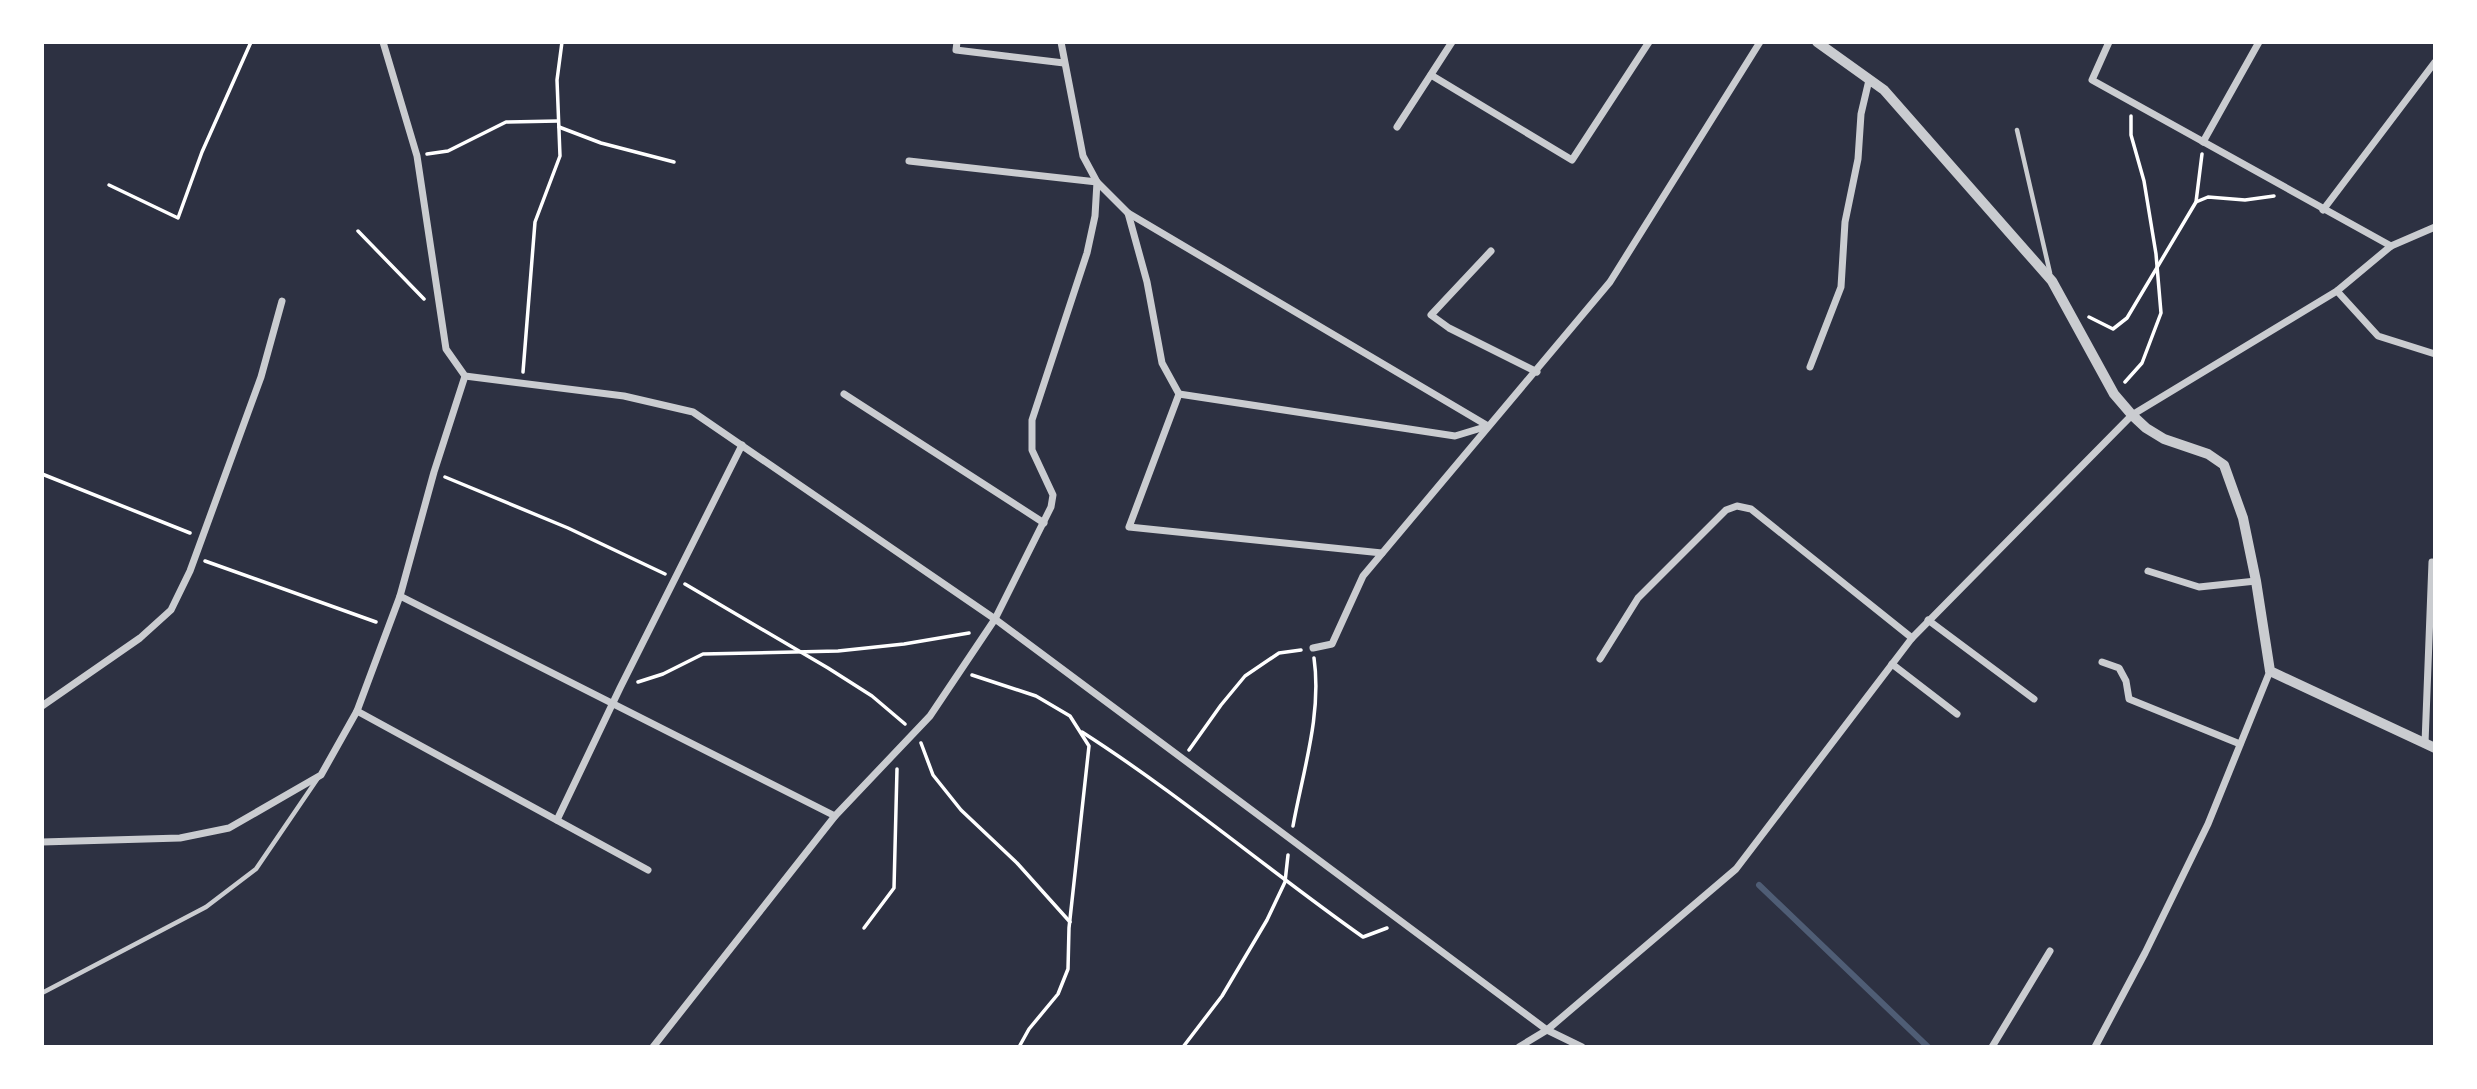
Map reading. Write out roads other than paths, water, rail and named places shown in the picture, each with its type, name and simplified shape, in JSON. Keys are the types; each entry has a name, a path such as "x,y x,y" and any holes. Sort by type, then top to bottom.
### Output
{"street":[{"path":"383,42 417,156 446,349 465,376 624,396 693,412 995,619 1547,1030 1582,1047"},
{"path":"957,42 956,50 1065,63"},
{"path":"1061,42 1083,156 1097,182 1128,213 1488,426"},
{"path":"1398,127 1452,42"},
{"path":"1431,75 1572,160 1649,42"},
{"path":"1313,648 1332,644 1363,576 1610,282 1760,42"},
{"path":"1816,42 1884,90 2052,281 2114,394 2132,415 2164,439 2208,454 2224,465 2243,519 2270,671 2208,824 2179,886 2095,1047"},
{"path":"2109,42 2092,80 2391,246"},
{"path":"2203,142 2259,42"},
{"path":"2323,209 2435,62"},
{"path":"1810,367 1841,287 1846,222 1858,159 1861,114 1869,80"},
{"path":"909,161 1097,182"},
{"path":"653,1047 835,816 930,716 995,619 1051,507 1052,495 1032,450 1032,420 1087,253 1095,216 1097,182"},
{"path":"1128,213 1146,282 1162,363 1179,394 1129,527 1382,553"},
{"path":"1520,1047 1547,1030 1736,869 1912,638 2132,415 2337,291 2391,246 2435,227"},
{"path":"1491,251 1432,315 1449,328 1537,372"},
{"path":"2337,291 2378,336 2435,354"},
{"path":"42,706 140,638 171,610 195,557 261,377 282,300"},
{"path":"42,842 180,838 229,828 321,775 356,711 400,596 433,472 465,376"},
{"path":"844,394 1044,523"},
{"path":"1179,394 1455,436 1488,426"},
{"path":"557,820 742,445"},
{"path":"1600,659 1639,598 1726,510 1737,506 1751,509 1912,638"},
{"path":"2270,671 2430,746 2432,562"},
{"path":"2148,571 2199,587 2256,581"},
{"path":"400,596 835,816"},
{"path":"1928,620 2034,699"},
{"path":"2102,662 2119,668 2126,681 2129,699 2240,744"},
{"path":"1892,664 1957,714"},
{"path":"356,711 648,870"},
{"path":"1992,1047 2050,951"}],"lane":[{"path":"2017,130 2052,281"},
{"path":"42,993 206,907 256,869 321,775"}],"waterway":[{"path":"1759,885 1928,1047"}]}
